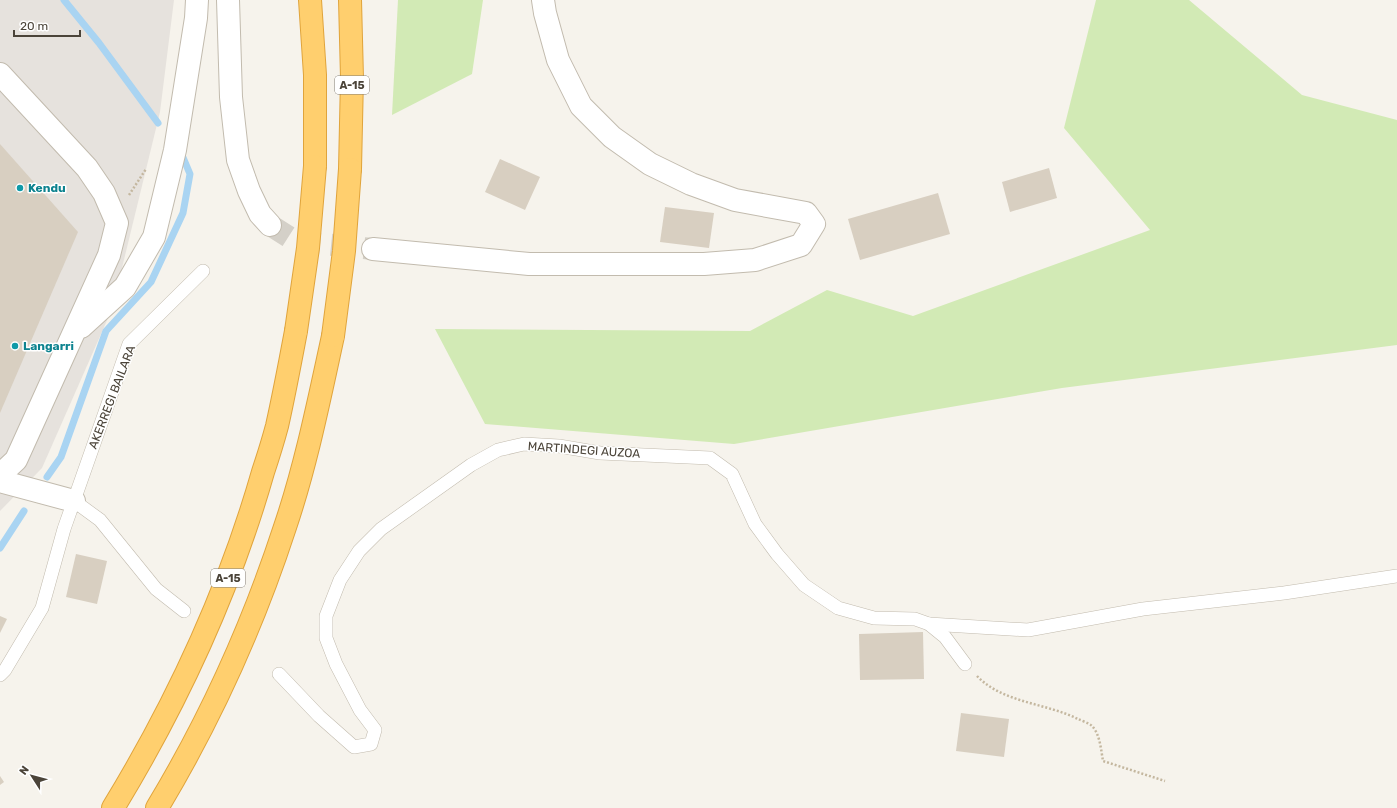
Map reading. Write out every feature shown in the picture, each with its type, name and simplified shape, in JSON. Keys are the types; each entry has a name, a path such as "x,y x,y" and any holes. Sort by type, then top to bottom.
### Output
{"highway":[{"name":"A-15","path":"113,808 138,767 178,692 222,592 252,511 275,433 296,331 308,248 315,166 315,75 310,0"},
{"name":"A-15","path":"157,808 211,710 246,634 285,527 313,431 333,336 344,251 350,169 352,78 350,0"}],"street":[{"path":"74,333 125,288 154,237 175,150 196,18 197,0"},
{"path":"228,0 231,97 238,160 249,191 260,214 270,225"},
{"path":"373,249 529,264 704,264 755,260 801,245 814,224 806,213 735,200 690,184 650,164 612,137 581,106 558,60 545,13 543,0"},
{"path":"0,74 87,168 104,193 116,223 110,255 16,460 0,475"},
{"path":"0,481 74,501"}],"lane":[{"name":"AKERREGI BAILARA","path":"0,675 5,670 42,608 64,529 129,344 203,271"},
{"name":"MARTINDEGI AUZOA","path":"279,674 319,716 354,747 371,744 375,730 360,710 336,664 326,638 326,616 340,580 359,551 381,529 472,465 498,450 524,444 559,446 600,453 710,458 732,474 755,524 777,554 804,585 838,608 874,618 915,619 929,624 945,637 965,664"},
{"path":"74,501 100,520 156,589 184,611"},
{"path":"929,624 1028,630 1143,609 1284,593 1397,576"}],"path":[{"path":"965,664 983,682 1013,698 1066,713 1092,726 1100,740 1103,761 1165,781"}],"shaded area":[{"path":"0,0 174,0 160,112 112,309 42,468 0,511"}],"green space":[{"path":"398,0 483,0 472,74 392,115"},
{"path":"1096,0 1189,0 1302,95 1397,120 1397,345 1062,388 734,444 485,424 435,329 750,331 827,290 913,316 1150,230 1064,128"}],"building":[{"path":"0,144 78,232 0,413"},
{"path":"500,159 540,177 525,210 485,192"},
{"path":"1049,168 1057,198 1010,212 1002,182"},
{"path":"938,193 950,234 860,260 848,219"},
{"path":"665,207 714,213 709,248 660,242"},
{"path":"76,554 107,561 97,604 66,597"},
{"path":"0,616 7,619 0,633"},
{"path":"923,632 924,679 860,680 859,634"},
{"path":"961,713 1009,719 1004,757 956,751"},
{"path":"0,776 4,782 0,785"}],"waterway":[{"path":"64,0 99,43 158,123"},
{"path":"47,477 61,457 106,331 151,282 183,213 190,174 182,155"},
{"path":"0,548 24,511"}],"tunnel":[{"path":"270,225 295,241 373,249"}],"place":[{"name":"Kendu","path":"20,188"},
{"name":"Langarri","path":"15,346"}]}
